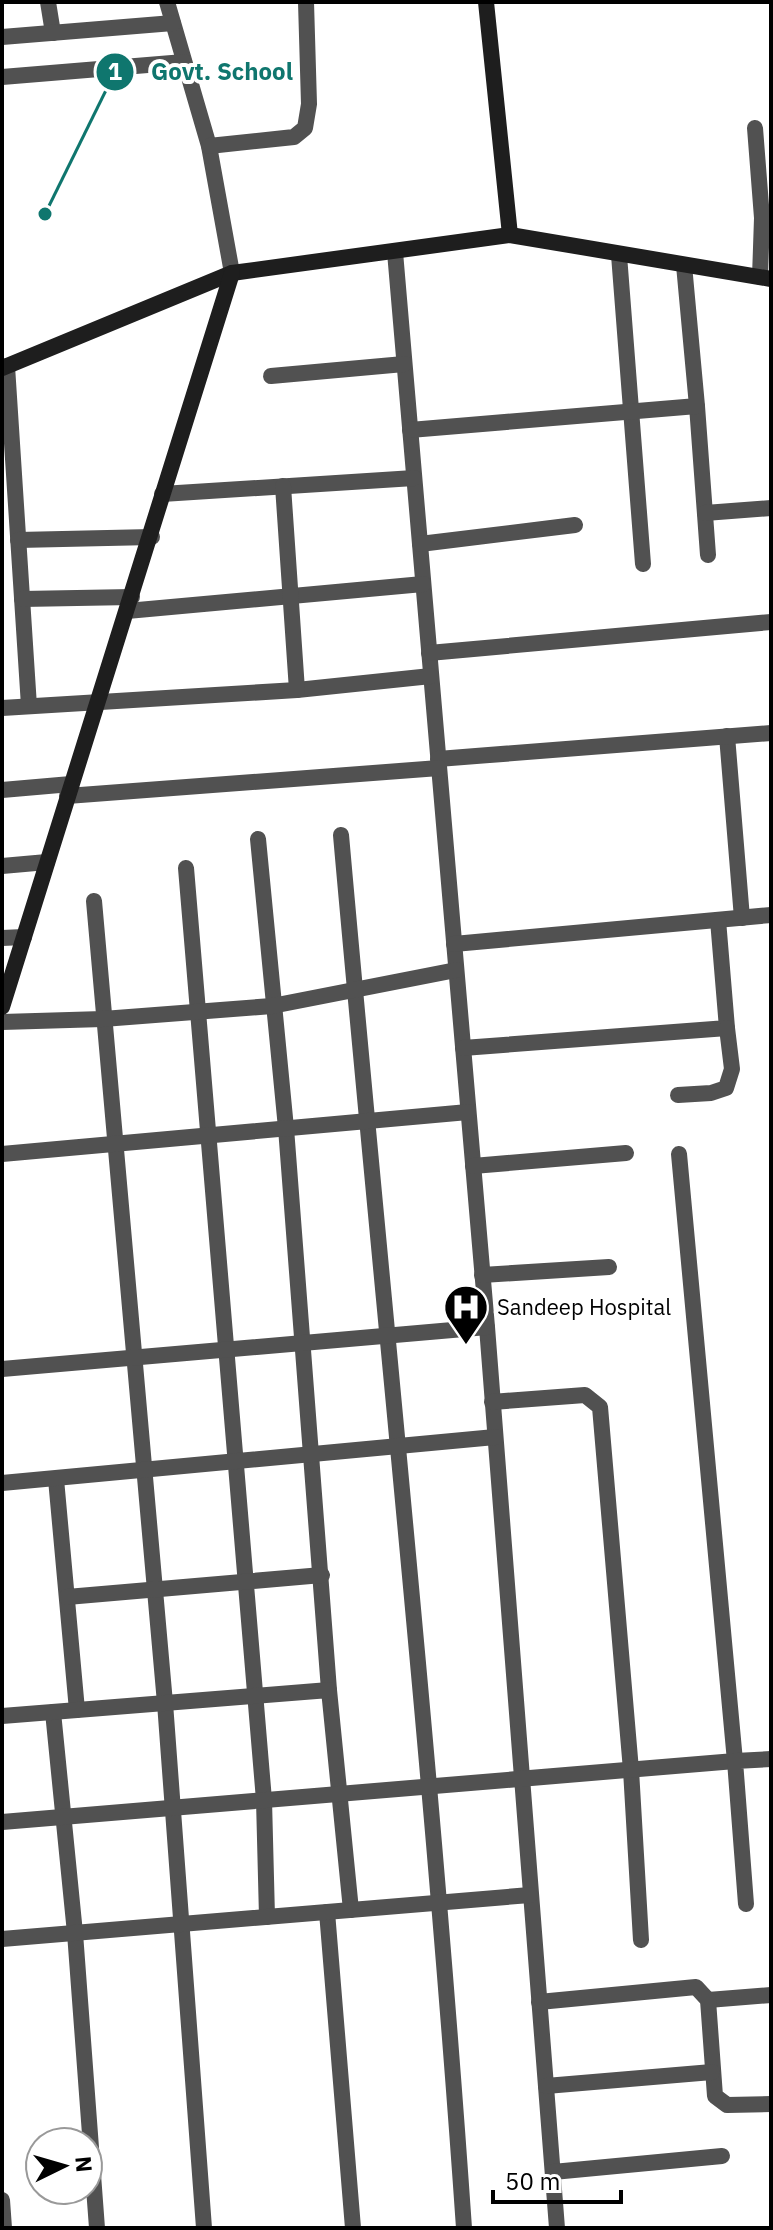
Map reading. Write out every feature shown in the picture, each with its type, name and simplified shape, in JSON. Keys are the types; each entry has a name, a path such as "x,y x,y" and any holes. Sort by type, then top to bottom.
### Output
{"street":[{"path":"48,2 53,33"},
{"path":"2,1007 152,537 162,494 232,273 209,146 167,2"},
{"path":"209,146 294,137 305,128 309,104 306,2"},
{"path":"486,2 510,235"},
{"path":"2,37 173,23"},
{"path":"2,77 184,62"},
{"path":"29,706 4,367 232,273 510,235 766,278 755,128"},
{"path":"395,252 487,1327 557,2228"},
{"path":"619,255 643,564"},
{"path":"684,265 708,555"},
{"path":"271,376 404,364"},
{"path":"410,430 697,406"},
{"path":"162,494 414,478"},
{"path":"283,486 297,690"},
{"path":"705,513 771,508"},
{"path":"420,544 575,525"},
{"path":"18,540 152,537"},
{"path":"22,599 130,604 290,598 423,584"},
{"path":"429,653 771,622"},
{"path":"2,708 297,690 431,676"},
{"path":"2,790 69,790 439,764 771,733"},
{"path":"727,736 742,918"},
{"path":"341,835 385,1336 441,1902 464,2228"},
{"path":"258,839 286,1128 300,1343 313,1453 338,1794 351,1910"},
{"path":"2,866 47,862"},
{"path":"186,868 264,1800 267,1917"},
{"path":"94,901 165,1703 204,2228"},
{"path":"454,944 771,915"},
{"path":"678,1095 711,1093 726,1088 732,1069 718,920"},
{"path":"2,938 24,937"},
{"path":"2,1022 103,1019 272,1006 456,970"},
{"path":"463,1048 727,1028"},
{"path":"2,1154 468,1112"},
{"path":"473,1166 626,1153"},
{"path":"679,1154 746,1904"},
{"path":"482,1275 609,1267"},
{"path":"2,1369 487,1327"},
{"path":"492,1402 585,1395 600,1407 631,1770 641,1940"},
{"path":"2,1483 495,1437"},
{"path":"56,1479 77,1710"},
{"path":"67,1597 322,1575"},
{"path":"2,1716 329,1690"},
{"path":"53,1712 75,1933 97,2228"},
{"path":"2,1822 771,1759"},
{"path":"2,1939 530,1895"},
{"path":"327,1912 353,2228"},
{"path":"539,2002 696,1987 708,2000 712,2072 720,2102 741,2106 771,2104"},
{"path":"708,2000 771,1995"},
{"path":"546,2086 712,2072"},
{"path":"553,2172 722,2156"},
{"path":"2,2200 4,2228"}],"place":[{"name":"Govt. School","path":"45,214"},
{"name":"Sandeep Hospital","path":"466,1346"}]}
